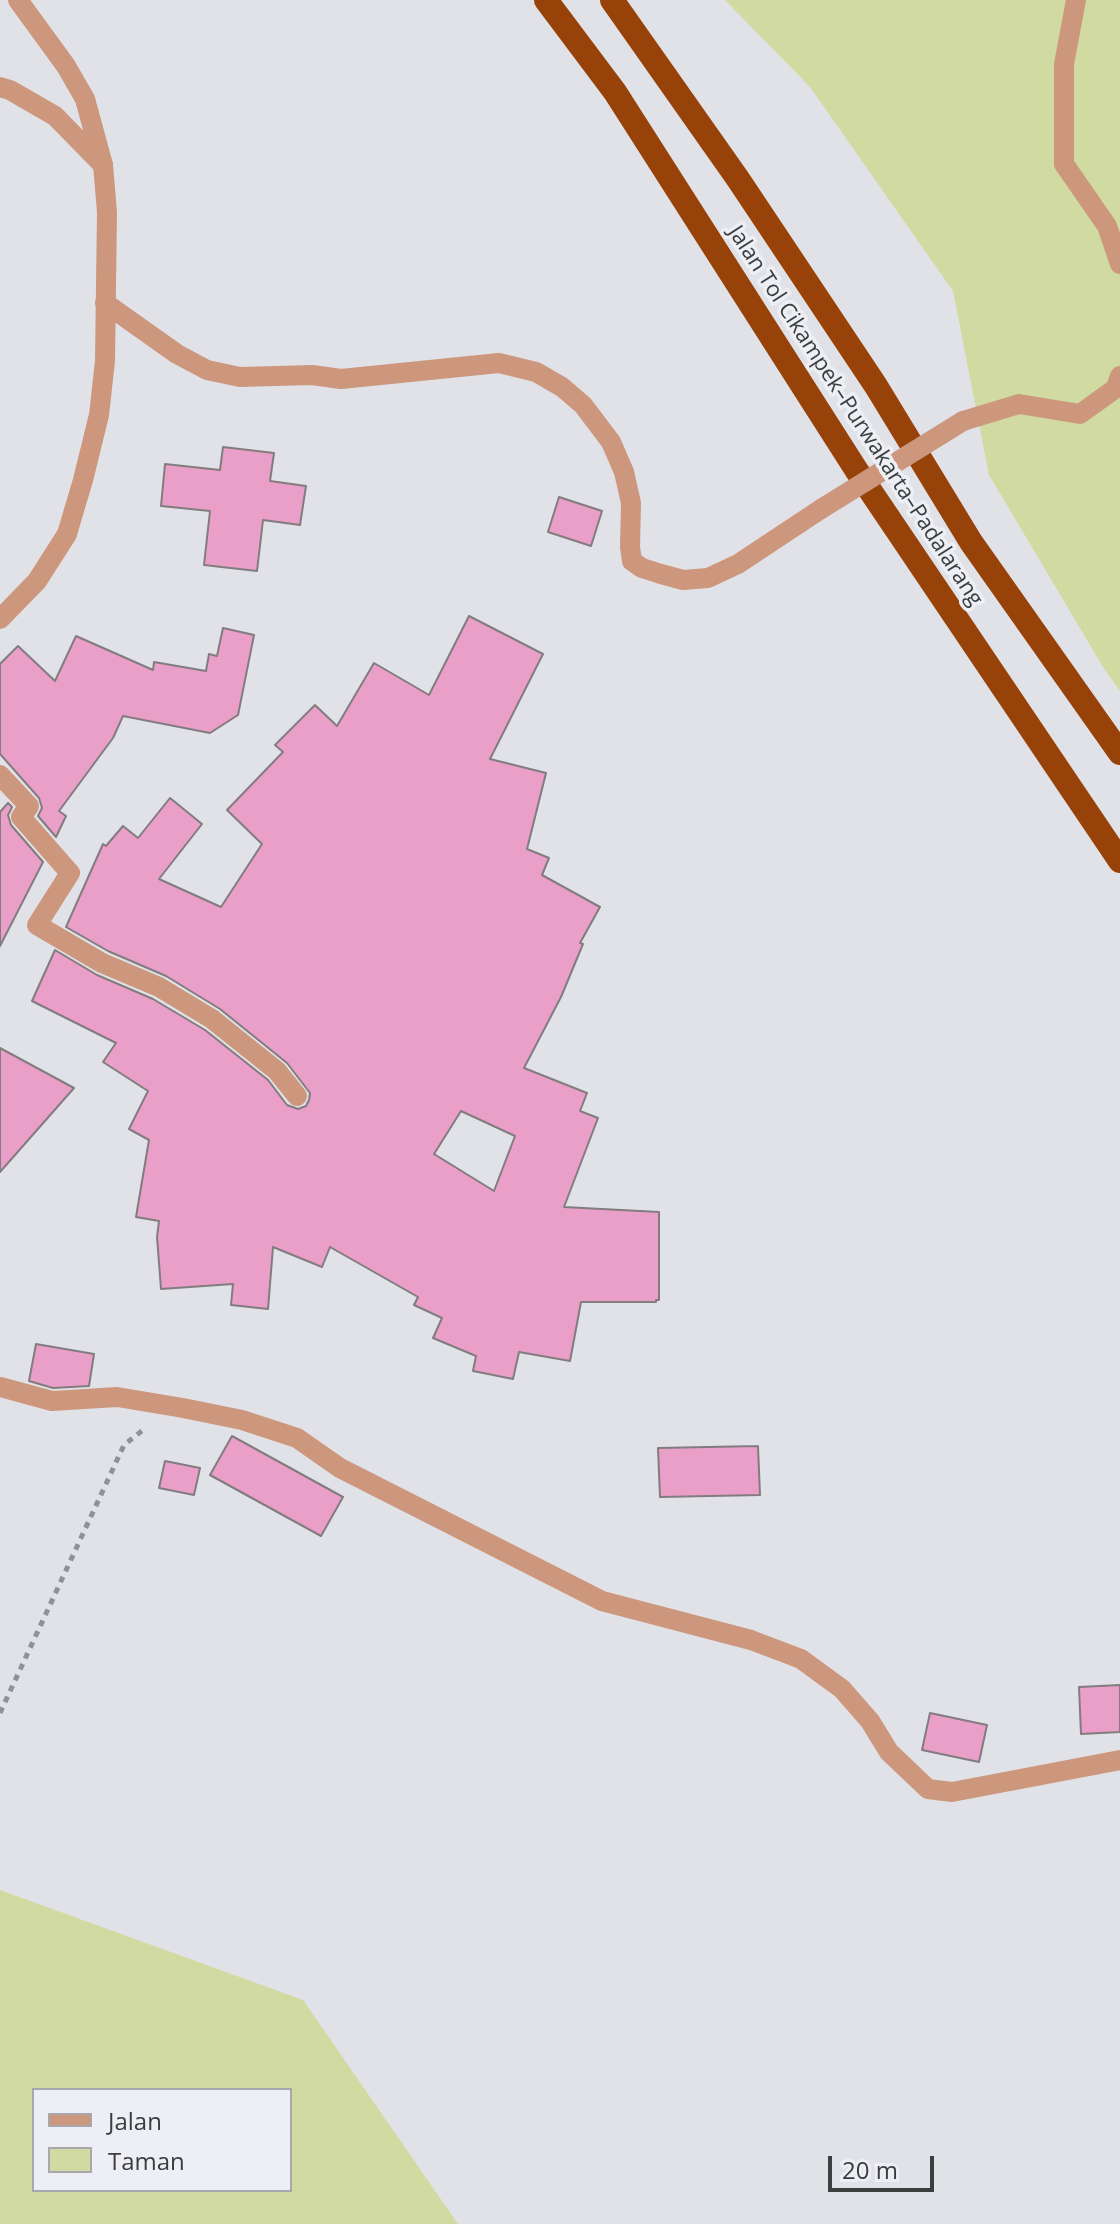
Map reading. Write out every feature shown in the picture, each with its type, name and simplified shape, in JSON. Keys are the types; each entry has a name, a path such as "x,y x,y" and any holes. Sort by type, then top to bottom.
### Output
{"highway":[{"name":"Jalan Tol Cikampek–Purwakarta–Padalarang","path":"546,0 615,92 857,471 1120,861"},
{"name":"Jalan Tol Cikampek–Purwakarta–Padalarang","path":"612,0 738,179 876,386 971,542 1120,753"}],"street":[{"path":"0,619 37,581 67,534 99,415 105,361 107,212 103,165 85,99 66,66 18,0"},
{"path":"1076,0 1064,64 1064,164 1107,226 1120,264"},
{"path":"0,87 55,116 103,165"},
{"path":"105,303 177,354 207,370 240,377 312,375 341,379 499,363 536,372 562,387 583,405 611,442 624,472 631,503 632,561 642,568 683,580 708,578 738,564 963,421 1019,404 1080,414 1116,388 1120,376"},
{"path":"0,775 29,806 21,817 70,873 37,925 102,963 159,987 212,1019 277,1071 297,1096"},
{"path":"0,1387 52,1401 117,1397 183,1408 242,1420 297,1438 340,1468 602,1601 751,1640 801,1659 842,1689 870,1721 889,1752 928,1789 952,1792 1120,1760"}],"path":[{"path":"0,1713 124,1445 143,1429 164,1421 183,1408"}],"green space":[{"path":"725,0 1120,0 1120,691 989,475 953,291 810,87"},
{"path":"0,1890 303,2000 458,2224 0,2224"}],"building":[{"path":"223,447 274,453 270,481 306,486 300,525 263,520 257,571 204,565 210,511 161,506 165,464 220,470"},
{"path":"559,497 602,511 591,546 548,532"},
{"path":"469,616 543,654 490,759 546,773 527,849 549,858 542,875 600,907 580,943 583,944 561,997 524,1068 587,1093 580,1111 598,1118 564,1207 659,1212 659,1300 581,1302 570,1361 519,1352 513,1379 473,1371 476,1356 433,1338 442,1318 414,1305 418,1297 330,1247 322,1267 273,1247 268,1309 231,1305 233,1284 161,1289 157,1237 159,1221 136,1217 149,1140 129,1129 148,1091 103,1062 116,1043 32,1001 55,950 97,975 153,999 205,1030 268,1080 287,1105 298,1109 306,1106 310,1093 287,1063 220,1009 166,976 108,951 66,927 103,844 106,846 123,826 138,838 170,798 202,824 159,879 221,907 262,844 227,810 283,752 275,745 315,705 337,726 374,663 429,695","holes":["461,1111 515,1136 494,1191 434,1154"]},
{"path":"223,628 254,635 238,715 210,733 123,716 113,738 59,811 66,816 56,837 38,816 42,808 39,798 0,754 0,664 18,646 55,681 76,636 153,670 154,662 206,671 209,654 217,656"},
{"path":"8,803 12,807 8,815 11,825 43,862 0,946 0,812"},
{"path":"0,1048 74,1088 0,1172"},
{"path":"36,1344 94,1354 89,1386 53,1388 29,1381"},
{"path":"232,1436 343,1497 321,1536 210,1475"},
{"path":"758,1446 760,1495 660,1497 658,1448"},
{"path":"165,1461 200,1468 194,1495 159,1488"},
{"path":"1120,1685 1120,1732 1081,1734 1079,1687"},
{"path":"930,1713 987,1725 979,1762 922,1750"}]}
